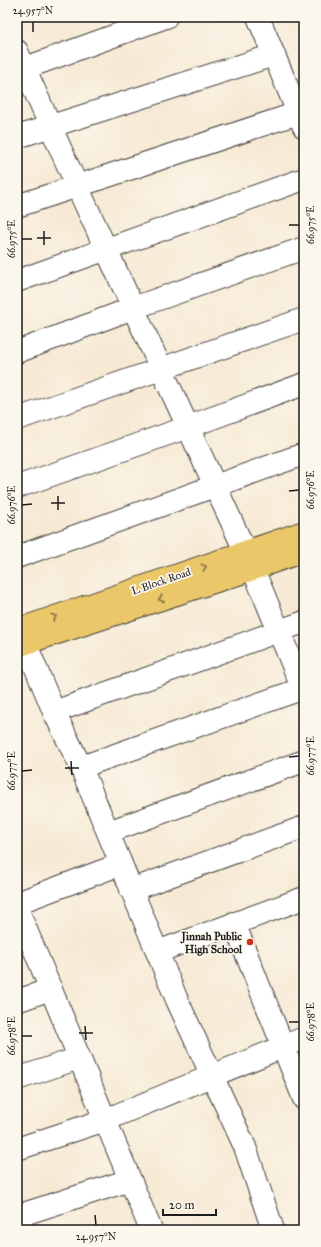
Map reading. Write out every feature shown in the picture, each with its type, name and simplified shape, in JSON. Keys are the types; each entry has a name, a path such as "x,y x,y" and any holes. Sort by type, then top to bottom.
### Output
{"main road":[{"name":"L Block Road","path":"250,561 304,532"},
{"name":"L Block Road","path":"19,634 250,561 304,551"}],"street":[{"path":"81,767 304,690 250,561 77,186 51,126 20,63 166,17"},
{"path":"17,206 77,186 301,120 258,17"},
{"path":"17,138 274,55"},
{"path":"17,282 304,179"},
{"path":"17,352 133,308 304,248"},
{"path":"17,419 304,319"},
{"path":"17,487 188,427 304,384"},
{"path":"17,557 304,454"},
{"path":"54,712 304,622"},
{"path":"19,634 54,712 81,767 177,1000 245,1147 273,1230"},
{"path":"108,832 304,761"},
{"path":"131,890 304,827"},
{"path":"17,903 121,864"},
{"path":"157,952 304,898"},
{"path":"17,908 22,932 51,989 151,1230"},
{"path":"234,924 304,1100"},
{"path":"17,1001 51,989"},
{"path":"17,1149 105,1120 304,1038"},
{"path":"17,1079 79,1058"},
{"path":"17,1216 130,1180"}],"place":[{"name":"Jinnah Public High School","path":"250,942"}]}
